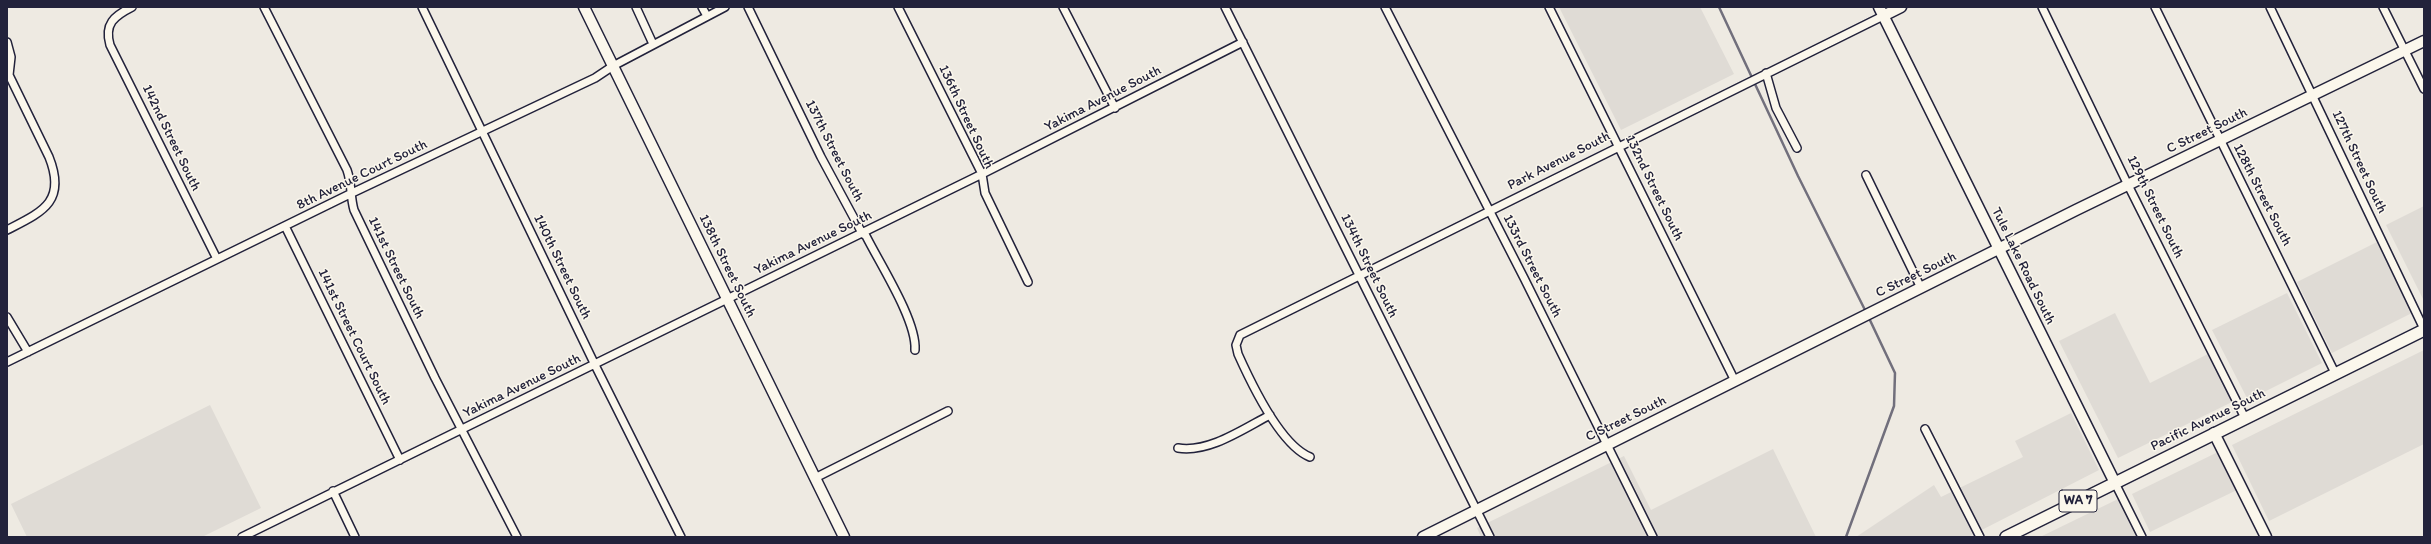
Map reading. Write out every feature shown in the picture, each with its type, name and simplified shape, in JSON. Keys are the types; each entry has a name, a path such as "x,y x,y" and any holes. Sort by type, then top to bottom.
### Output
{"main road":[{"name":"Pacific Avenue South","path":"2006,537 2424,329"}],"street":[{"name":"142nd Street South","path":"132,7 118,14 108,26 108,38 113,51 217,259"},
{"name":"141st Street South","path":"264,7 347,170 352,182 354,210 390,287 463,428 517,537"},
{"name":"140th Street South","path":"422,7 595,365 681,537"},
{"name":"138th Street South","path":"584,7 842,536"},
{"path":"636,7 653,44"},
{"path":"702,7 707,16"},
{"name":"8th Avenue Court South","path":"7,362 352,193 595,78 613,66 653,44 725,7"},
{"name":"137th Street South","path":"748,7 821,156 862,233 866,236 914,332 915,350"},
{"name":"136th Street South","path":"898,7 982,174 985,193 1028,282"},
{"path":"1062,7 1115,108"},
{"name":"134th Street South","path":"1225,7 1490,537"},
{"name":"133rd Street South","path":"1385,7 1524,278 1653,537"},
{"name":"132nd Street South","path":"1549,7 1735,381"},
{"name":"Park Avenue South","path":"1270,414 1240,359 1236,345 1237,339 1245,331 1360,276 1619,147 1766,73 1881,11 1902,7"},
{"name":"129th Street South","path":"2042,7 2128,185 2245,418"},
{"name":"128th Street South","path":"2155,7 2335,373"},
{"name":"127th Street South","path":"2270,7 2424,329"},
{"path":"2383,7 2424,89"},
{"name":"Tule Lake Road South","path":"1881,11 2142,537"},
{"name":"C Street South","path":"1423,537 2128,185 2424,41"},
{"path":"7,42 11,57 8,75 55,171 56,185 52,199 42,211 7,230"},
{"name":"Yakima Avenue South","path":"242,537 333,491 400,460 728,300 1115,108 1243,42"},
{"path":"1766,73 1776,108 1797,148"},
{"path":"1866,175 1921,288"},
{"name":"141st Street Court South","path":"285,226 400,460"},
{"path":"7,317 28,352"},
{"path":"815,478 948,410"},
{"path":"1178,448 1187,449 1205,446 1270,414 1288,442 1301,453 1310,457"},
{"path":"1925,429 1980,537"},
{"path":"2214,433 2266,537"},
{"path":"333,491 355,537"}],"shaded area":[{"path":"1559,7 1700,7 1734,74 1621,130"},
{"path":"2424,206 2424,301 2386,225"},
{"path":"2377,242 2412,313 2332,353 2297,282"},
{"path":"2287,293 2322,363 2248,400 2212,330"},
{"path":"2115,313 2150,383 2208,354 2232,402 2118,458 2059,341"},
{"path":"2424,350 2424,444 2269,521 2232,445"},
{"path":"210,405 261,508 202,537 27,537 11,504"},
{"path":"2071,413 2099,470 1968,537 1856,537 1934,485 1941,497 2023,457 2015,441"},
{"path":"1773,449 1816,537 1481,537 1477,528 1624,456 1651,510"},
{"path":"2220,451 2239,489 2150,532 2132,494"},
{"path":"2118,499 2136,537 2040,537 2114,501"}],"waterway":[{"path":"1719,7 1798,176 1866,312"},
{"path":"1846,537 1894,406 1895,373 1868,316"}]}
